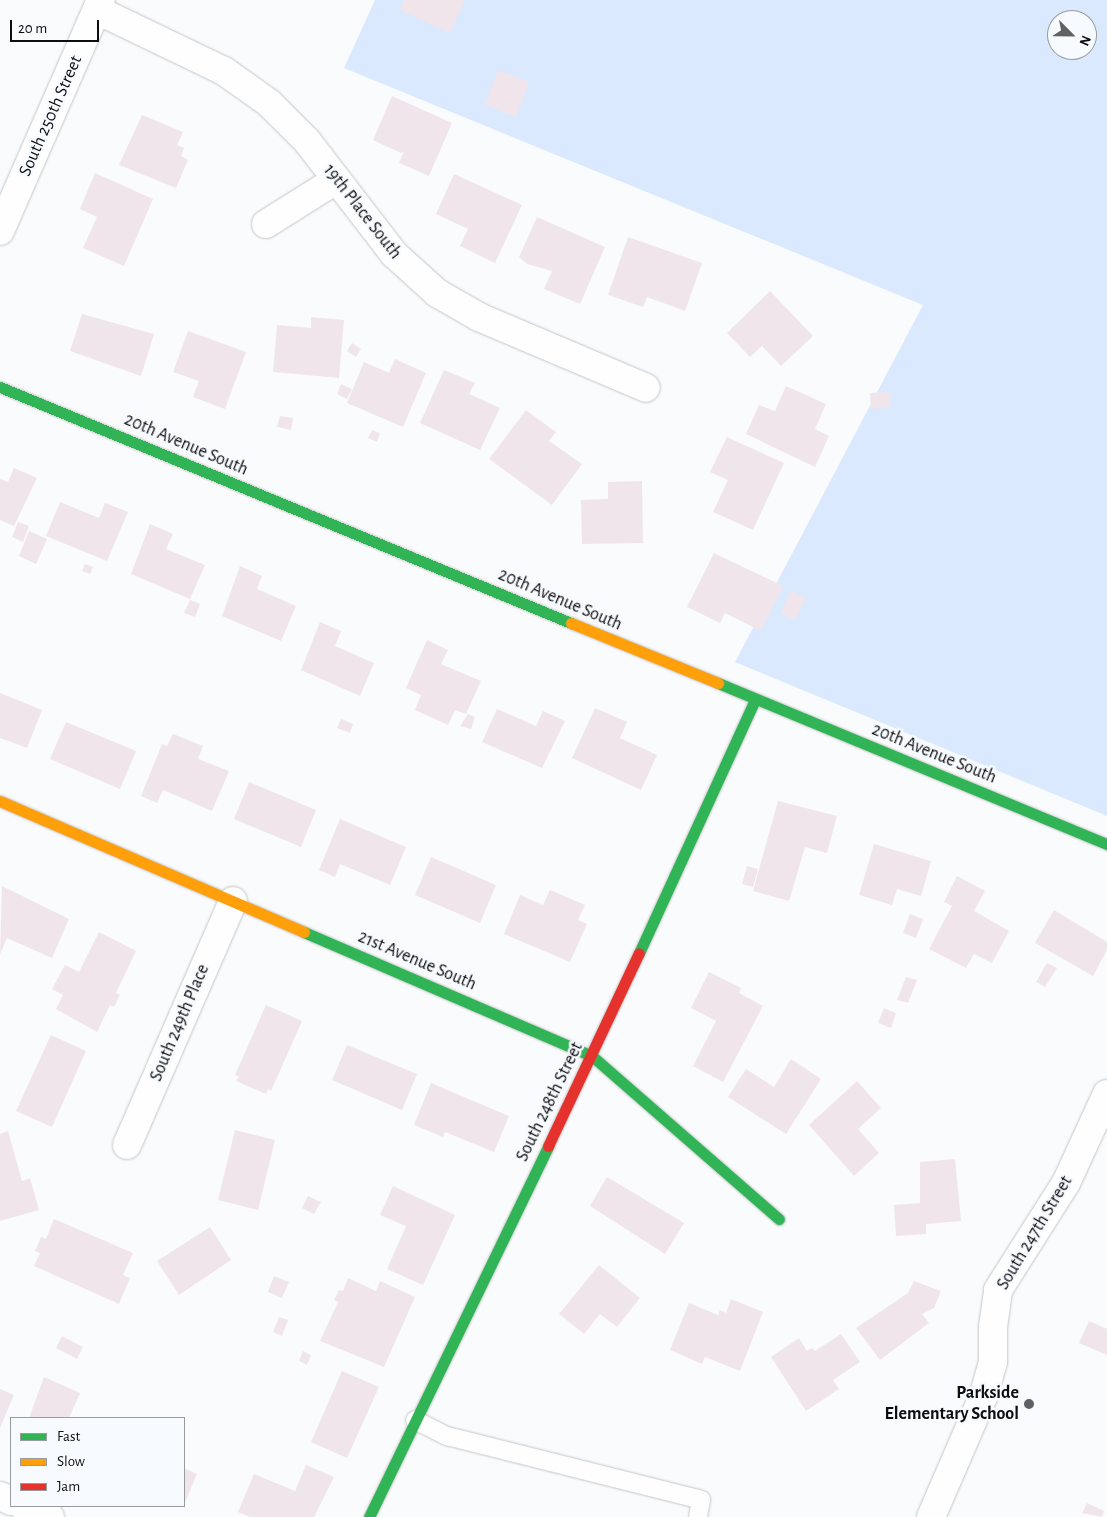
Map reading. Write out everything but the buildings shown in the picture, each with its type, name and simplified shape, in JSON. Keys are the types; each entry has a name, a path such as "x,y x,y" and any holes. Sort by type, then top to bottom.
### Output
{"street":[{"name":"19th Place South","path":"99,5 205,62 254,91 290,123 394,254 413,273 451,302 479,317 646,388"},
{"name":"South 250th Street","path":"0,231 99,5"},
{"path":"266,224 336,180"},
{"name":"20th Avenue South","path":"0,387 1107,844"},
{"name":"South 248th Street","path":"369,1517 592,1056 755,700"},
{"name":"21st Avenue South","path":"0,801 592,1056 779,1219"},
{"name":"South 249th Place","path":"127,1145 233,901"},
{"name":"South 247th Street","path":"931,1517 983,1397 993,1362 993,1327 998,1290 1066,1184 1107,1094"},
{"path":"25,1507 50,1517"}],"lane":[{"path":"415,1420 447,1436 701,1500 698,1517"}],"shaded area":[{"path":"375,0 1107,0 1107,816 735,662 923,305 344,68"}],"traffic: fast":[{"path":"0,387 571,623"},
{"path":"718,683 1107,844"},
{"path":"639,953 755,700"},
{"path":"304,932 592,1056 779,1219"},
{"path":"369,1517 548,1146"}],"traffic: slow":[{"path":"571,623 718,683"},
{"path":"0,801 304,932"}],"traffic: jam":[{"path":"548,1146 639,953"}],"place":[{"name":"Parkside Elementary School","path":"1029,1404"}]}
